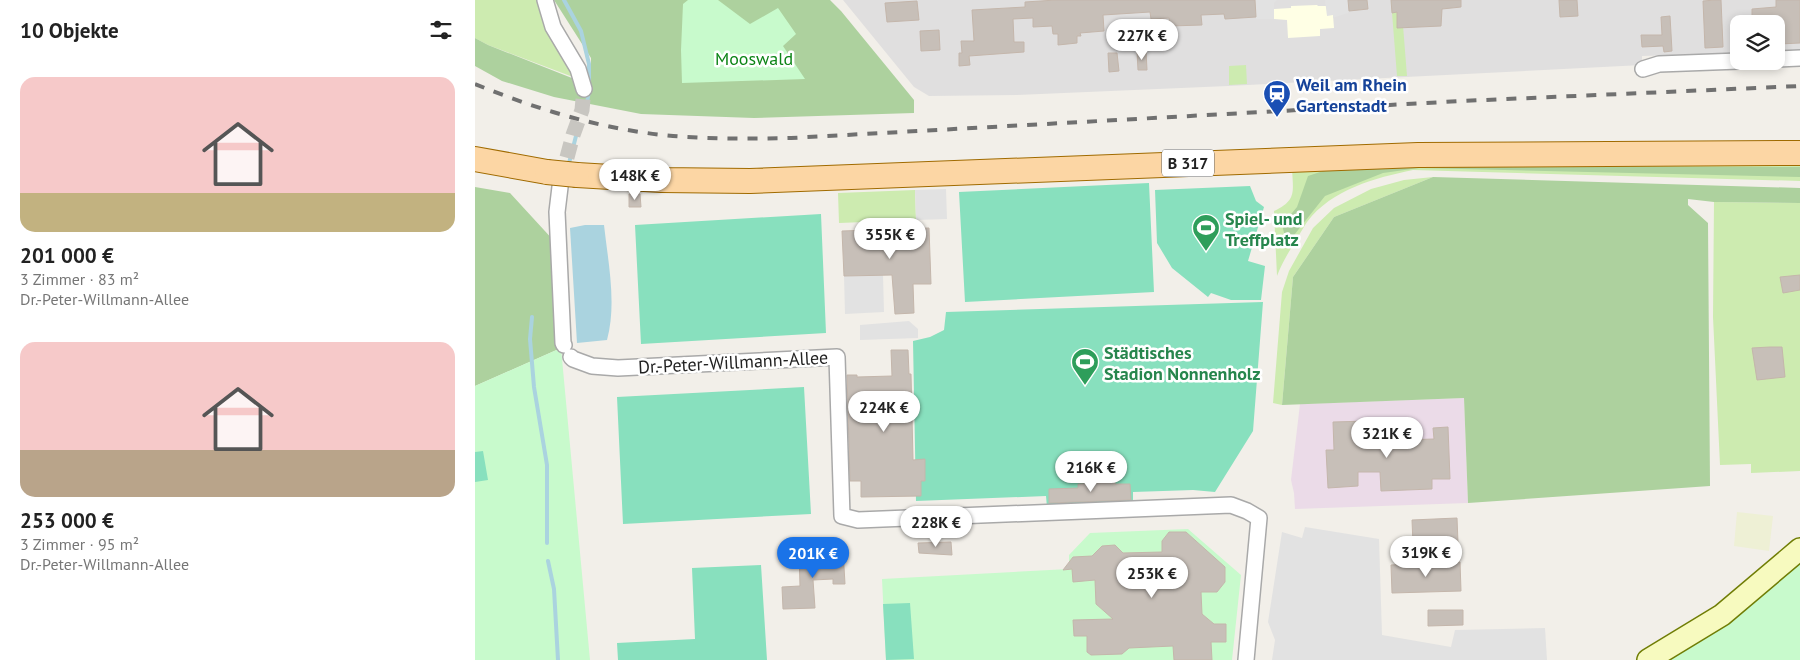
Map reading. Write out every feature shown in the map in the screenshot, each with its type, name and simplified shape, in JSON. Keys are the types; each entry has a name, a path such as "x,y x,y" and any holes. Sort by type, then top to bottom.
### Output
{"main road":[{"name":"B 317","path":"475,159 561,178 759,181 1370,157 1539,153 1800,153"}],"street":[{"path":"545,0 553,27 579,69 583,89"},
{"path":"1785,59 1800,58"},
{"path":"1643,69 1659,64 1730,61"},
{"name":"Dr.-Peter-Willmann-Allee","path":"561,178 557,212 568,351 573,360 592,366 619,368 837,357 842,516 858,520 1231,505 1247,511 1259,518 1246,660"},
{"path":"1648,660 1722,615 1800,549"}],"shaded area":[{"path":"843,0 1800,0 1800,50 1785,51 1785,15 1730,15 1730,53 1642,56 1642,65 1017,95 929,96 914,87"},
{"path":"1255,0 1277,0 1274,3 1274,19 1256,19"},
{"path":"1325,0 1348,0 1348,13 1333,18 1333,15 1327,16"},
{"path":"1317,5 1327,6 1327,15 1333,15 1334,28 1320,29 1320,36 1288,38 1287,20 1274,19 1274,9"},
{"path":"946,189 947,219 916,220 915,190"},
{"path":"883,275 884,312 845,314 844,276"},
{"path":"909,321 918,329 918,338 860,340 860,325"},
{"path":"1464,398 1468,503 1295,509 1291,480 1300,404"},
{"path":"1737,512 1773,516 1769,551 1734,546"},
{"path":"1305,527 1379,539 1382,635 1451,647 1455,630 1545,628 1547,660 1272,660 1275,640 1268,622 1282,532 1302,538"}],"green space":[{"path":"475,0 538,0 573,77 488,45 475,38"},
{"name":"Mooswald","path":"554,0 830,0 914,100 914,113 754,118 641,114 554,97 502,81 475,66 475,38 488,45 582,82 591,80 591,58"},
{"path":"688,0 718,0 750,24 778,8 796,34 783,46 805,79 682,83 683,4"},
{"path":"1391,0 1401,0 1407,76 1397,76"},
{"path":"1246,65 1247,84 1229,85 1229,66"},
{"path":"1800,164 1800,181 1413,170 1369,181 1329,201 1307,222 1285,258 1277,276 1274,211 1290,199 1293,189 1292,168"},
{"path":"1422,166 1800,167 1800,177 1419,168 1383,173 1325,196 1287,244 1282,225 1297,207 1308,176 1326,170"},
{"path":"1433,177 1334,217 1293,277 1282,405 1273,403 1282,292 1289,271 1313,228 1334,208 1371,189 1404,180"},
{"path":"1433,177 1800,188 1800,203 1714,202 1688,199 1688,205 1708,223 1710,486 1468,503 1464,398 1282,405 1293,277 1334,217"},
{"path":"1149,183 1154,292 965,302 959,192"},
{"name":"Spiel- und Treffplatz","path":"1250,186 1256,201 1264,207 1248,261 1265,266 1261,300 1231,300 1211,293 1208,297 1172,268 1157,243 1155,190"},
{"path":"475,187 510,193 555,242 561,348 475,386"},
{"path":"915,190 916,220 839,223 838,193"},
{"path":"1714,202 1800,203 1800,471 1751,473 1751,464 1720,465 1713,317"},
{"path":"821,214 826,333 641,344 635,225"},
{"name":"Städtisches Stadion Nonnenholz","path":"1263,302 1253,431 1215,492 1193,490 1133,492 1133,504 1047,507 1046,496 916,501 913,341 930,337 944,330 946,312"},
{"path":"561,348 590,660 475,660 475,386"},
{"path":"804,387 811,514 623,524 617,397"},
{"path":"483,451 488,480 475,482 475,452"},
{"path":"1188,529 1241,575 1232,660 886,660 882,579 1069,569 1069,555 1090,533"},
{"path":"1800,561 1800,660 1650,660"},
{"path":"761,565 767,660 618,660 617,643 695,639 692,568"},
{"path":"910,603 914,659 886,660 883,604"}],"water":[{"path":"585,225 604,225 611,282 611,312 607,340 577,343 570,228"}],"building":[{"path":"1056,0 1255,0 1256,17 1225,19 1224,14 1201,15 1202,25 1170,26 1169,18 1151,19 1150,12 1103,15 1104,31 1080,33 1081,36 1077,36 1077,43 1058,45 1058,34 1053,34 1052,26 1033,27 1033,18 1013,19 1014,42 1024,42 1024,52 969,56 970,65 959,66 959,53 962,53 961,41 974,41 972,10 1025,7 1025,2"},
{"path":"1348,0 1367,0 1368,9 1349,11"},
{"path":"1391,0 1461,0 1461,7 1442,9 1441,26 1397,28 1397,12 1392,13"},
{"path":"1559,0 1577,0 1578,16 1560,17"},
{"path":"1721,0 1723,47 1705,48 1703,1"},
{"path":"1776,0 1800,0 1800,43 1785,44 1785,15 1752,15 1752,9 1776,7"},
{"path":"917,1 919,20 887,22 885,3"},
{"path":"1670,16 1672,51 1664,52 1663,46 1642,47 1641,35 1662,35 1661,17"},
{"path":"939,30 940,50 921,51 920,31"},
{"path":"1137,51 1146,51 1147,70 1138,70"},
{"path":"1108,53 1117,53 1119,71 1109,72"},
{"path":"629,194 640,194 641,207 629,207"},
{"path":"929,228 931,284 913,284 914,313 895,314 892,275 844,276 842,231"},
{"path":"1800,275 1800,290 1783,293 1780,277"},
{"path":"1782,347 1785,377 1757,380 1752,348"},
{"path":"891,350 908,350 909,374 911,374 913,460 925,459 925,481 921,481 921,496 861,497 861,481 850,481 847,375 857,375 857,377 892,376"},
{"path":"1368,421 1369,441 1434,439 1433,428 1448,427 1450,479 1432,479 1432,489 1381,491 1380,472 1358,472 1358,486 1328,488 1326,450 1334,450 1333,422"},
{"path":"1115,482 1115,484 1130,484 1131,500 1049,503 1049,489 1078,488 1078,484"},
{"path":"1457,518 1458,543 1413,544 1412,520"},
{"path":"1169,532 1186,532 1225,567 1225,582 1217,592 1201,592 1202,614 1214,624 1226,624 1226,642 1211,642 1212,660 1174,660 1173,646 1129,648 1122,654 1091,655 1087,652 1087,636 1074,636 1073,620 1113,619 1096,604 1095,580 1073,582 1072,569 1063,570 1073,557 1092,556 1102,546 1115,545 1123,553 1162,552 1162,541"},
{"path":"951,542 952,555 919,553 918,543"},
{"path":"843,550 845,584 833,584 833,579 813,580 815,608 783,609 782,587 800,586 799,552 810,552 811,558 831,557 831,551"},
{"path":"1460,562 1461,591 1392,593 1391,565"},
{"path":"1428,610 1463,610 1463,625 1428,626"}],"waterway":[{"path":"564,0 581,31 589,64 589,83"},
{"path":"586,110 589,90"},
{"path":"568,167 576,136"},
{"path":"532,317 530,339 534,387 547,465 547,543"},
{"path":"548,561 554,589 558,660"}],"tunnel":[{"path":"561,180 582,110 584,89"}],"railway":[{"path":"475,84 547,110 597,124 673,136 747,139 1462,101 1800,86"}],"place":[{"name":"Weil am Rhein Gartenstadt","path":"1277,118"},
{"name":"Spiel- und Treffplatz","path":"1206,252"},
{"name":"Städtisches Stadion Nonnenholz","path":"1085,386"}]}
